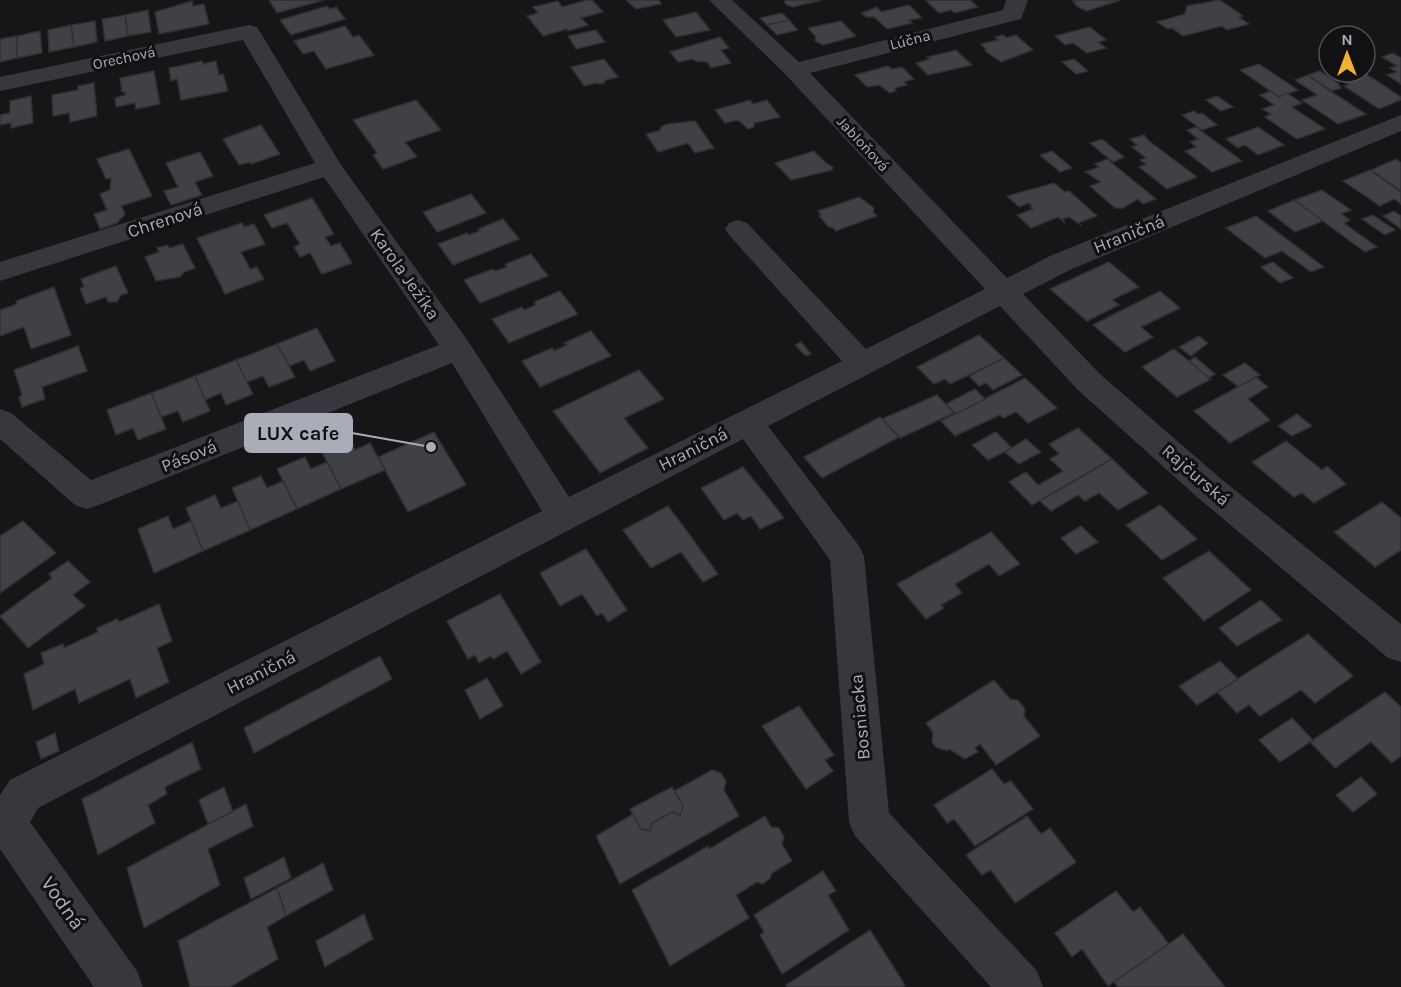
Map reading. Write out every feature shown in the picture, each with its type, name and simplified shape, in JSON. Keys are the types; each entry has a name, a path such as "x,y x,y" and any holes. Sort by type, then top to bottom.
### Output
{"street":[{"name":"Jabloňová","path":"720,0 794,70 1003,291"},
{"name":"Lúčna","path":"794,70 1013,14 1017,0"},
{"name":"Orechová","path":"0,84 249,32"},
{"name":"Karola Ježíka","path":"249,32 330,167 458,349 563,516"},
{"name":"Hraničná","path":"9,818 24,794 1003,291 1062,262 1401,122"},
{"name":"Chrenová","path":"0,272 330,167"},
{"path":"738,229 863,364"},
{"name":"Rajčurská","path":"1003,291 1089,382 1208,487 1401,646"},
{"name":"Pásová","path":"0,421 87,496 458,349"},
{"name":"Bosniacka","path":"747,421 847,556 869,822 1021,987"},
{"name":"Vodná","path":"9,818 12,831 121,987"}],"building":[{"path":"269,0 324,0 277,13"},
{"path":"592,0 603,12 581,18 588,25 568,31 567,29 543,36 527,16 538,13 533,7 558,1 562,7"},
{"path":"626,0 659,0 661,4 636,9"},
{"path":"786,0 822,0 793,7 784,2"},
{"path":"970,0 978,7 954,13 951,10 939,13 926,1"},
{"path":"1073,0 1121,0 1087,11 1078,7"},
{"path":"1220,0 1243,16 1239,17 1249,24 1227,30 1222,26 1183,36 1172,28 1168,29 1157,22 1185,14 1187,6"},
{"path":"192,1 193,6 204,4 209,24 159,34 155,12"},
{"path":"909,5 922,18 909,20 912,23 887,29 874,17 866,17 862,13 877,7 881,12"},
{"path":"327,6 330,9 336,7 345,19 291,35 280,20"},
{"path":"148,10 151,32 128,36 125,15"},
{"path":"696,12 710,30 676,37 663,20"},
{"path":"782,13 789,20 767,25 760,18"},
{"path":"125,15 128,36 105,41 102,19"},
{"path":"789,20 798,30 777,35 767,25"},
{"path":"95,21 97,42 74,47 71,25"},
{"path":"841,21 856,36 823,45 815,41 816,37 808,28"},
{"path":"71,25 74,47 49,52 48,30"},
{"path":"345,26 353,37 359,35 374,55 326,69 314,51 303,54 294,41"},
{"path":"1090,27 1106,40 1098,42 1106,48 1087,53 1073,43 1065,45 1055,36"},
{"path":"596,30 605,42 576,49 568,36"},
{"path":"40,31 42,53 17,58 17,36"},
{"path":"1003,35 1007,38 1016,35 1033,50 1001,62 985,51 986,49 981,44 998,40 995,37"},
{"path":"17,36 17,58 0,62 0,39"},
{"path":"720,37 729,48 721,50 731,63 711,68 707,62 693,59 678,62 670,52"},
{"path":"956,50 972,65 928,75 916,63 930,59 927,57"},
{"path":"1393,53 1401,58 1401,84 1387,75 1397,72 1390,68 1397,66 1382,57"},
{"path":"604,59 618,77 606,80 603,84 584,86 571,67"},
{"path":"1074,59 1088,71 1076,74 1062,62"},
{"path":"202,61 203,64 216,61 219,75 223,74 228,91 181,100 177,79 171,81 169,68"},
{"path":"1259,64 1298,90 1279,97 1240,70"},
{"path":"888,66 892,69 902,67 914,79 904,82 907,85 895,88 896,91 890,93 879,85 867,87 855,75"},
{"path":"154,71 160,104 136,109 135,103 116,107 115,98 125,95 125,92 122,92 120,78"},
{"path":"1317,72 1317,81 1308,75"},
{"path":"1308,75 1317,84 1366,114 1338,124 1302,100 1317,95 1295,80"},
{"path":"1377,81 1401,97 1401,100 1379,109 1344,86 1348,85 1346,84 1377,84"},
{"path":"94,83 97,116 70,122 69,113 53,116 52,95 78,90 78,86"},
{"path":"1322,84 1339,84 1341,88 1332,91"},
{"path":"1271,91 1279,97 1287,93 1302,103 1292,107 1325,129 1297,139 1265,117 1271,114 1262,109 1274,105 1260,95"},
{"path":"31,96 33,123 11,128 11,123 0,125 0,115 10,113 10,101"},
{"path":"1217,96 1233,107 1221,111 1206,100"},
{"path":"416,100 441,130 405,142 417,157 383,169 373,155 377,153 353,120"},
{"path":"750,100 753,104 767,100 780,117 754,123 754,127 748,129 738,120 725,123 715,110"},
{"path":"1194,111 1198,114 1202,113 1217,125 1202,130 1182,115"},
{"path":"695,121 714,148 695,153 688,143 658,152 646,134 659,131 662,126 668,124"},
{"path":"261,125 280,154 251,164 250,162 239,165 223,139"},
{"path":"1196,127 1242,161 1212,172 1185,151 1196,147 1190,142 1198,139 1187,130"},
{"path":"1258,127 1284,145 1258,155 1245,145 1238,148 1226,139"},
{"path":"1144,135 1197,177 1167,189 1139,167 1146,164 1140,160 1146,158 1132,147 1137,145 1130,139"},
{"path":"1102,139 1124,157 1113,162 1090,143"},
{"path":"129,149 152,196 121,206 125,214 117,223 100,229 94,214 107,210 100,194 110,190 111,178 106,179 97,159"},
{"path":"814,151 833,167 832,170 791,180 775,163"},
{"path":"1052,151 1072,168 1060,172 1040,155"},
{"path":"200,152 213,176 195,182 202,195 171,205 164,191 178,187 166,163"},
{"path":"1107,159 1156,199 1143,204 1138,199 1123,208 1115,208 1090,186 1101,182 1085,172 1099,167 1095,164"},
{"path":"1396,159 1401,163 1401,191 1371,170"},
{"path":"1370,170 1401,192 1401,204 1394,199 1380,206 1343,181"},
{"path":"1054,183 1065,192 1069,191 1097,216 1078,223 1082,226 1069,217 1063,219 1064,222 1058,217 1031,228 1017,215 1033,209 1030,206 1032,206 1029,203 1019,207 1007,196"},
{"path":"1322,190 1351,210 1341,214 1350,220 1344,223 1377,247 1365,252 1294,200"},
{"path":"471,194 486,213 437,232 423,212"},
{"path":"859,197 874,208 873,212 877,216 836,231 819,216 821,215 818,211"},
{"path":"312,198 334,234 325,237 331,246 340,243 352,263 322,274 310,253 300,257 294,247 300,244 287,223 272,228 264,215"},
{"path":"1294,200 1323,221 1295,232 1268,211"},
{"path":"1394,211 1401,216 1401,229 1383,216"},
{"path":"1373,215 1395,230 1385,235 1362,219"},
{"path":"1256,216 1324,267 1311,272 1282,251 1265,258 1226,228"},
{"path":"503,219 519,239 453,265 438,244 467,233 468,235 480,231 478,229"},
{"path":"242,223 244,227 254,224 265,244 241,252 250,269 257,267 264,279 225,294 197,238"},
{"path":"183,244 195,268 184,272 180,277 156,281 145,257 159,252 157,248 168,245 169,248"},
{"path":"531,254 548,276 480,303 464,280 493,269 495,271 507,267 505,264"},
{"path":"1109,262 1139,287 1112,300 1119,305 1087,321 1050,289"},
{"path":"1273,262 1293,278 1280,283 1261,267"},
{"path":"116,266 128,293 121,295 117,302 108,302 106,297 86,304 80,288 84,287 81,279"},
{"path":"54,287 71,335 31,349 24,327 0,336 0,310 17,304 16,301"},
{"path":"560,291 578,314 509,343 492,319 522,307 524,310 536,305 534,302"},
{"path":"1160,291 1180,308 1141,327 1153,337 1125,352 1093,325"},
{"path":"317,328 335,361 310,371 304,360 289,366 277,344"},
{"path":"591,331 611,356 540,387 522,361 552,348 554,351 567,345 564,343"},
{"path":"979,335 1004,358 950,384 945,379 934,384 917,367"},
{"path":"1199,336 1208,343 1191,356 1179,347"},
{"path":"801,342 811,354 806,356 795,345"},
{"path":"277,344 295,377 269,387 263,376 247,382 236,360"},
{"path":"78,346 87,371 42,387 45,399 22,407 19,397 22,395 14,370"},
{"path":"1174,349 1211,379 1177,397 1142,367"},
{"path":"1195,357 1215,374 1209,378 1189,361"},
{"path":"1004,358 1022,375 993,390 986,383 979,386 969,376"},
{"path":"236,360 253,394 226,405 221,393 205,400 195,376"},
{"path":"1245,363 1260,375 1239,387 1223,375"},
{"path":"639,370 664,399 624,418 648,448 600,473 553,411"},
{"path":"195,376 210,411 183,422 178,411 161,417 151,393"},
{"path":"1256,377 1268,387 1248,399 1270,420 1230,443 1194,411"},
{"path":"1025,378 1057,408 1028,423 1016,412 1003,418 1000,415 955,436 941,421"},
{"path":"975,389 985,399 956,414 946,404"},
{"path":"151,393 166,429 138,440 133,428 116,435 107,410"},
{"path":"937,395 954,413 900,438 882,419"},
{"path":"1297,414 1312,426 1292,436 1278,426"},
{"path":"880,417 899,437 822,478 804,457"},
{"path":"1078,428 1112,459 1032,505 1009,482 1026,472 1038,485 1063,471 1050,459 1059,454 1049,444"},
{"path":"434,432 466,485 408,512 378,457"},
{"path":"996,432 1012,448 988,460 972,445"},
{"path":"348,438 355,450 370,443 385,470 341,489 321,450"},
{"path":"1026,439 1041,452 1019,464 1005,452"},
{"path":"1286,441 1322,470 1327,466 1346,484 1314,503 1302,493 1294,497 1252,462"},
{"path":"305,457 311,469 327,462 341,489 297,509 277,469"},
{"path":"1112,459 1148,493 1118,510 1099,493 1085,501 1078,495 1051,511 1040,501"},
{"path":"743,467 784,518 760,529 751,516 743,520 737,513 724,520 701,488"},
{"path":"261,476 267,488 283,481 297,509 250,530 232,488"},
{"path":"215,495 221,508 238,501 250,530 203,551 186,508"},
{"path":"1382,502 1401,518 1401,550 1375,567 1334,532"},
{"path":"1160,505 1197,539 1162,560 1126,525"},
{"path":"668,506 718,574 703,582 681,552 651,568 623,530"},
{"path":"168,516 173,529 191,521 203,551 154,573 138,529"},
{"path":"23,521 56,553 0,593 0,536"},
{"path":"1081,526 1098,542 1076,554 1061,538"},
{"path":"991,532 1020,564 999,576 989,564 955,584 962,593 941,605 944,608 926,619 897,584"},
{"path":"586,549 627,610 608,622 602,613 597,616 582,594 560,606 540,573"},
{"path":"1209,551 1251,590 1204,621 1163,578"},
{"path":"68,561 90,582 73,595 85,606 28,648 0,616 52,578 49,574"},
{"path":"500,594 541,662 521,674 507,651 493,659 491,656 479,663 475,655 468,659 447,621"},
{"path":"1261,600 1282,620 1237,646 1219,628"},
{"path":"159,604 172,641 157,648 169,682 136,698 130,679 79,703 75,689 33,710 24,674 44,664 41,653 63,644 64,648 98,632 97,628 117,619 119,622"},
{"path":"1308,634 1353,676 1315,703 1301,690 1260,716 1249,705 1237,713 1217,692"},
{"path":"380,656 392,679 254,753 244,728"},
{"path":"1220,661 1238,679 1197,705 1179,686"},
{"path":"487,678 503,706 480,719 465,690"},
{"path":"994,680 1010,699 1018,700 1025,709 1024,716 1040,736 996,765 980,744 975,748 978,752 965,759 949,749 947,751 936,747 932,742 933,733 926,723"},
{"path":"1385,692 1401,707 1401,756 1392,763 1371,742 1335,768 1310,742"},
{"path":"799,706 834,755 825,760 833,771 806,789 762,726"},
{"path":"1292,718 1313,740 1280,762 1259,740"},
{"path":"55,733 59,751 41,759 36,742"},
{"path":"192,742 201,769 165,787 167,794 148,805 155,823 98,855 82,799"},
{"path":"992,769 1004,784 1011,781 1033,809 975,846 954,819 947,823 934,805"},
{"path":"712,770 721,773 726,781 724,790 739,816 620,884 596,836 633,814 641,829 650,831 652,823 672,812 680,815 683,806 674,791"},
{"path":"1361,777 1377,794 1353,812 1336,795"},
{"path":"224,787 233,812 208,824 199,800"},
{"path":"672,787 683,806 680,815 672,812 652,823 650,831 641,829 630,809"},
{"path":"246,804 253,826 208,849 220,885 144,928 127,868"},
{"path":"765,816 771,827 779,828 784,837 782,844 792,861 772,873 763,884 757,882 736,895 749,918 670,966 632,890"},
{"path":"1027,816 1041,834 1050,828 1076,862 1015,903 991,870 982,875 966,855"},
{"path":"284,857 291,878 251,899 244,878"},
{"path":"323,863 333,890 286,916 277,888"},
{"path":"823,871 836,891 828,895 849,930 782,974 760,935 764,932 754,915"},
{"path":"277,888 286,916 267,927 278,959 230,987 190,987 178,941"},
{"path":"1116,891 1133,912 1140,907 1169,944 1108,986 1082,949 1072,957 1055,933"},
{"path":"364,914 373,939 325,967 316,941"},
{"path":"870,930 905,985 902,987 787,987 786,985"},
{"path":"1183,934 1225,987 1118,987 1114,982"}],"place":[{"name":"LUX cafe","path":"431,447"}]}
